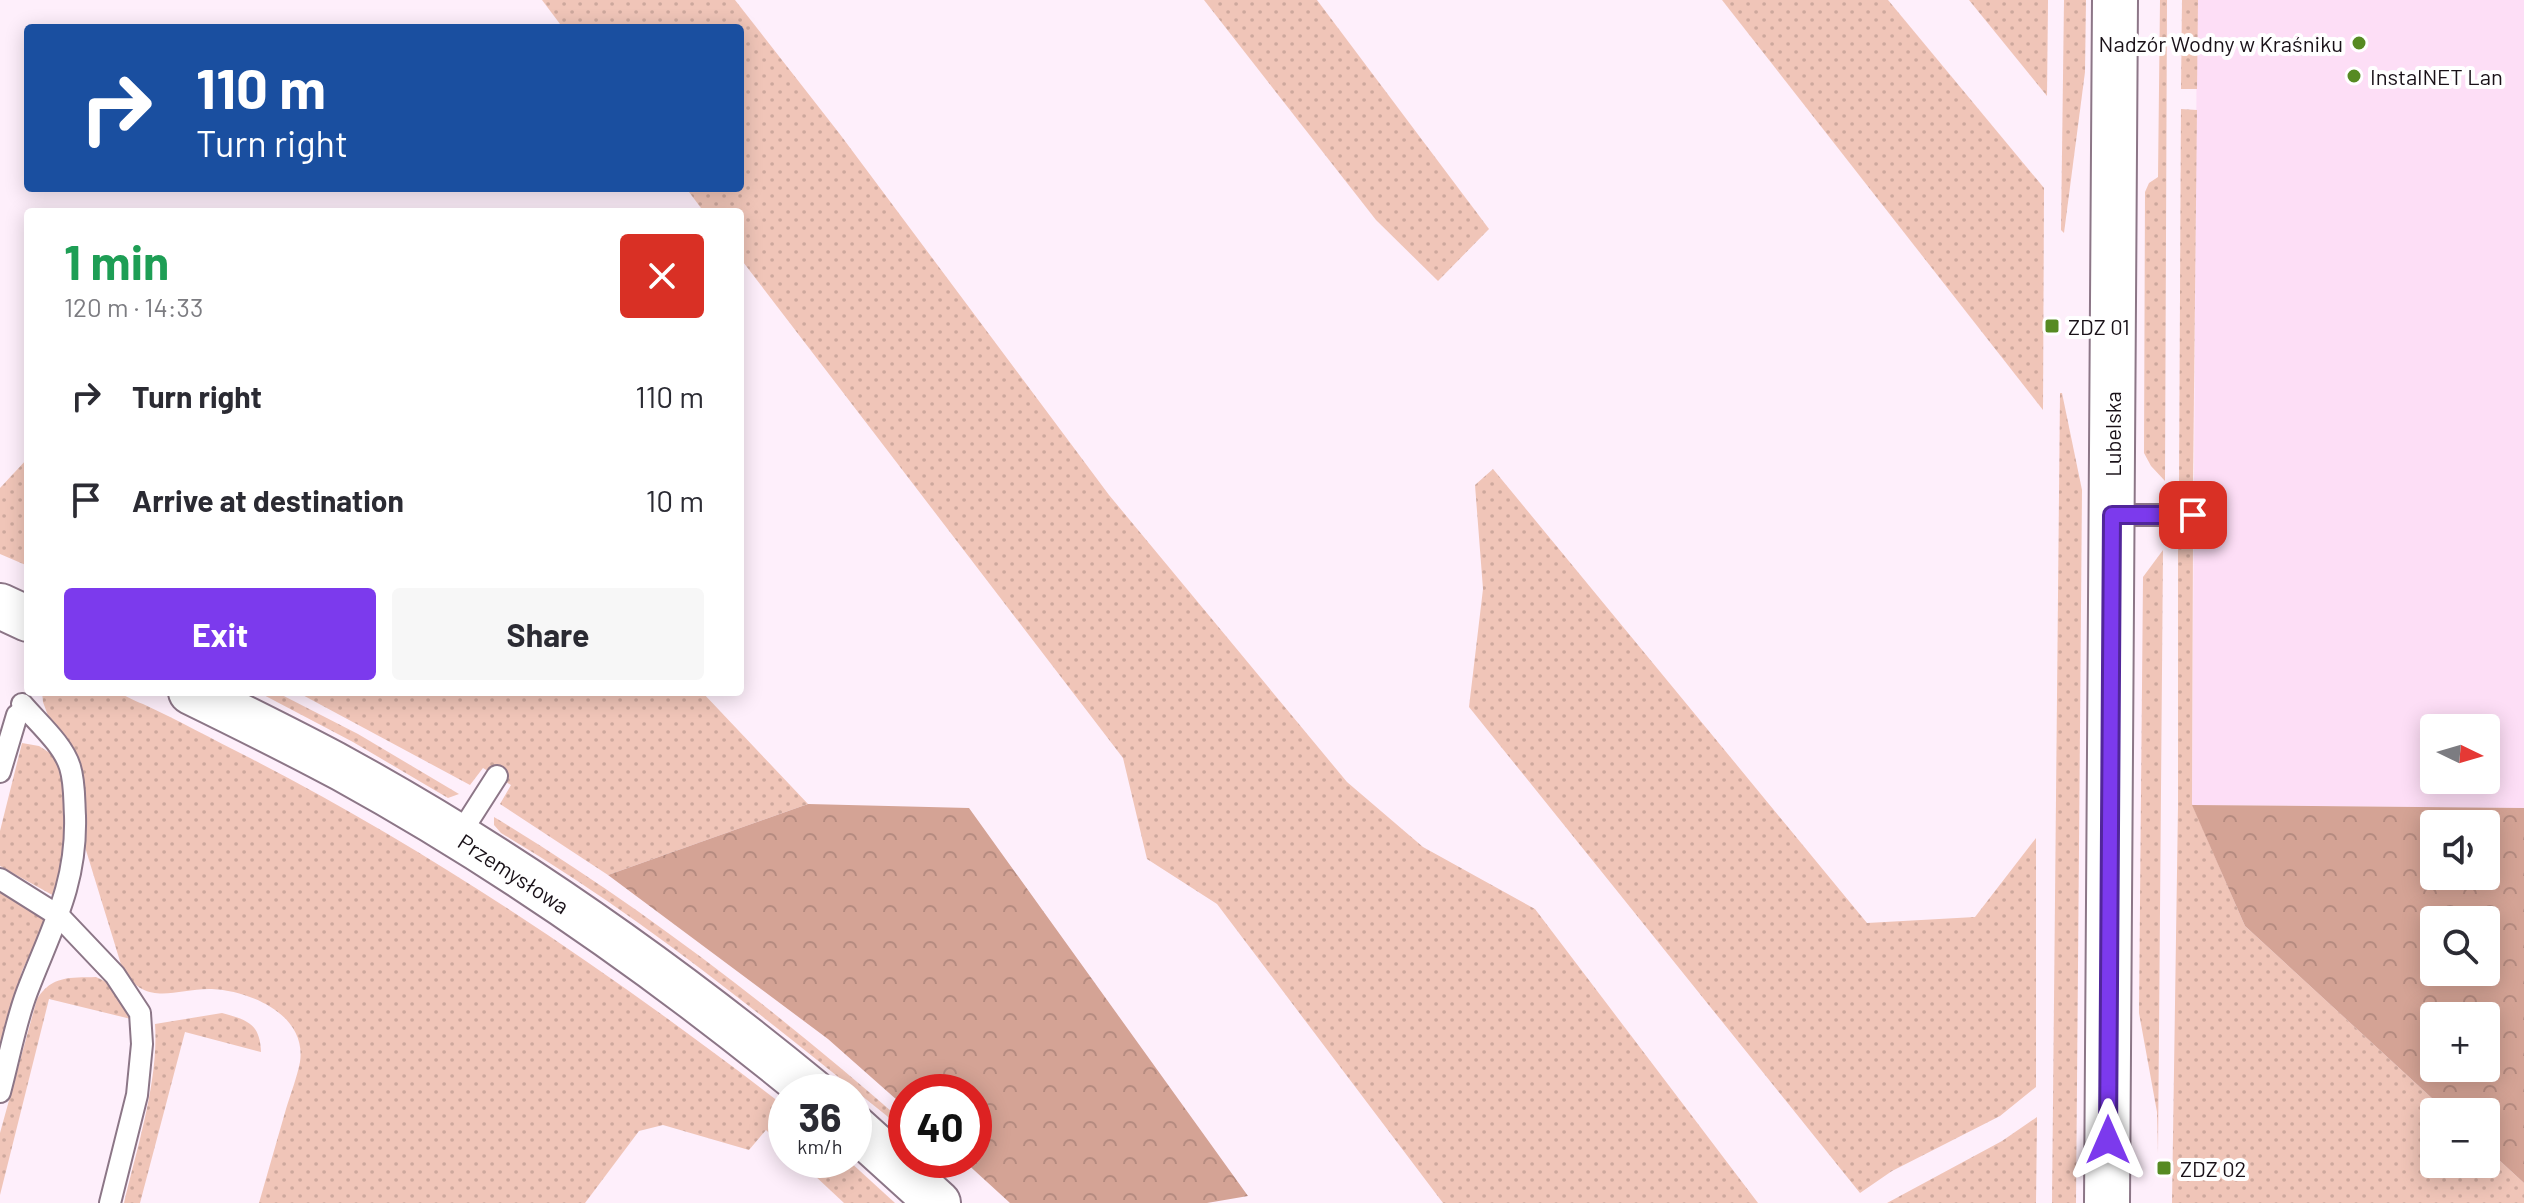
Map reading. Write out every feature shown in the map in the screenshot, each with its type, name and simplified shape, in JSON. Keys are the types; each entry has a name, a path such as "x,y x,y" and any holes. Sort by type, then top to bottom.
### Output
{"street":[{"name":"Lubelska","path":"2107,1203 2115,0"},
{"path":"0,606 24,617"},
{"name":"Przemysłowa","path":"199,696 342,769 562,903 717,1016 790,1074"},
{"path":"872,1143 938,1203"}],"lane":[{"path":"2112,515 2193,515"},
{"path":"0,731 22,703"},
{"path":"0,772 22,703"},
{"path":"0,1092 26,994 59,916 73,863 75,840 70,764 22,703"},
{"path":"458,837 497,776"},
{"path":"0,879 59,916 115,975 140,1013 142,1044 137,1095 110,1203"}],"shaded area":[{"path":"542,0 735,0 839,133 1109,495 1347,782 1423,847 1535,909 1758,1203 1443,1203 1217,904 1147,859 1123,758 744,263 744,208 701,208 689,192 744,192 744,24 560,24"},
{"path":"1204,0 1317,0 1489,229 1438,281 1376,220"},
{"path":"1722,0 1888,0 2044,188 2043,410"},
{"path":"1969,0 2048,0 2047,96"},
{"path":"2064,0 2086,0 2085,72 2064,233 2061,230"},
{"path":"2160,0 2167,0 2165,481 2144,453 2145,192 2149,183 2158,177"},
{"path":"2182,0 2198,0 2197,89 2181,89"},
{"path":"2197,0 2524,0 2524,808 2192,805"},
{"path":"2181,109 2197,110 2193,485 2179,485"},
{"path":"2060,393 2082,490 2076,1203 2052,1203"},
{"path":"24,462 24,564 0,554 0,488"},
{"path":"1493,469 1867,923 1975,917 2036,838 2036,1087 2000,1116 1892,1171 1860,1193 1469,707 1483,589 1475,485"},
{"path":"2178,538 2193,538 2192,804 2245,926 2432,1098 2420,1098 2420,1178 2500,1178 2500,1161 2524,1183 2524,1203 2172,1203 2178,806"},
{"path":"2163,550 2158,1154 2157,1112 2139,1013 2143,577"},
{"path":"42,696 126,696 386,833 589,963 768,1094 768,1132 766,1130 749,1150 663,1125 639,1131 585,1203 259,1203 300,1062 300,1045 295,1031 273,1009 243,995 212,989 153,993 133,982 123,971 85,847 80,762 68,742 51,724"},
{"path":"266,696 284,696 358,734 459,794 448,798 353,742"},
{"path":"304,696 706,696 808,804 608,875 500,804 511,785 483,768 470,785"},
{"path":"22,743 39,746 53,755 63,770 67,852 56,897 0,866 0,831"},
{"path":"494,817 655,923 847,1074 834,1074 699,967 602,897 501,833 494,825"},
{"path":"0,890 48,916 22,971 0,1057"},
{"path":"96,977 119,994 131,1019 49,999 0,1195 0,1133 37,999 55,982"},
{"path":"222,1013 238,1018 255,1029 261,1052 185,1032 140,1203 124,1203 154,1067 155,1024"},
{"path":"872,1095 888,1109 887,1116 872,1104"},
{"path":"2037,1117 2036,1203 1887,1203 2002,1141"},
{"path":"817,1178 868,1178 895,1203 844,1203"}],"green space":[{"path":"808,804 969,808 1248,1196 1207,1203 1010,1203 983,1178 992,1178 992,1074 888,1074 888,1092 872,1078 872,1074 868,1074 828,1039 608,875"},
{"path":"2192,805 2524,808 2524,1183 2500,1161 2500,1098 2432,1098 2245,926"}],"place":[{"name":"Nadzór Wodny w Kraśniku","path":"2359,43"},
{"name":"InstalNET Lan","path":"2354,76"},
{"name":"ZDZ 01","path":"2052,326"},
{"name":"ZDZ 02","path":"2164,1168"}],"route":[{"path":"2108,1140 2112,515 2193,515"}]}
